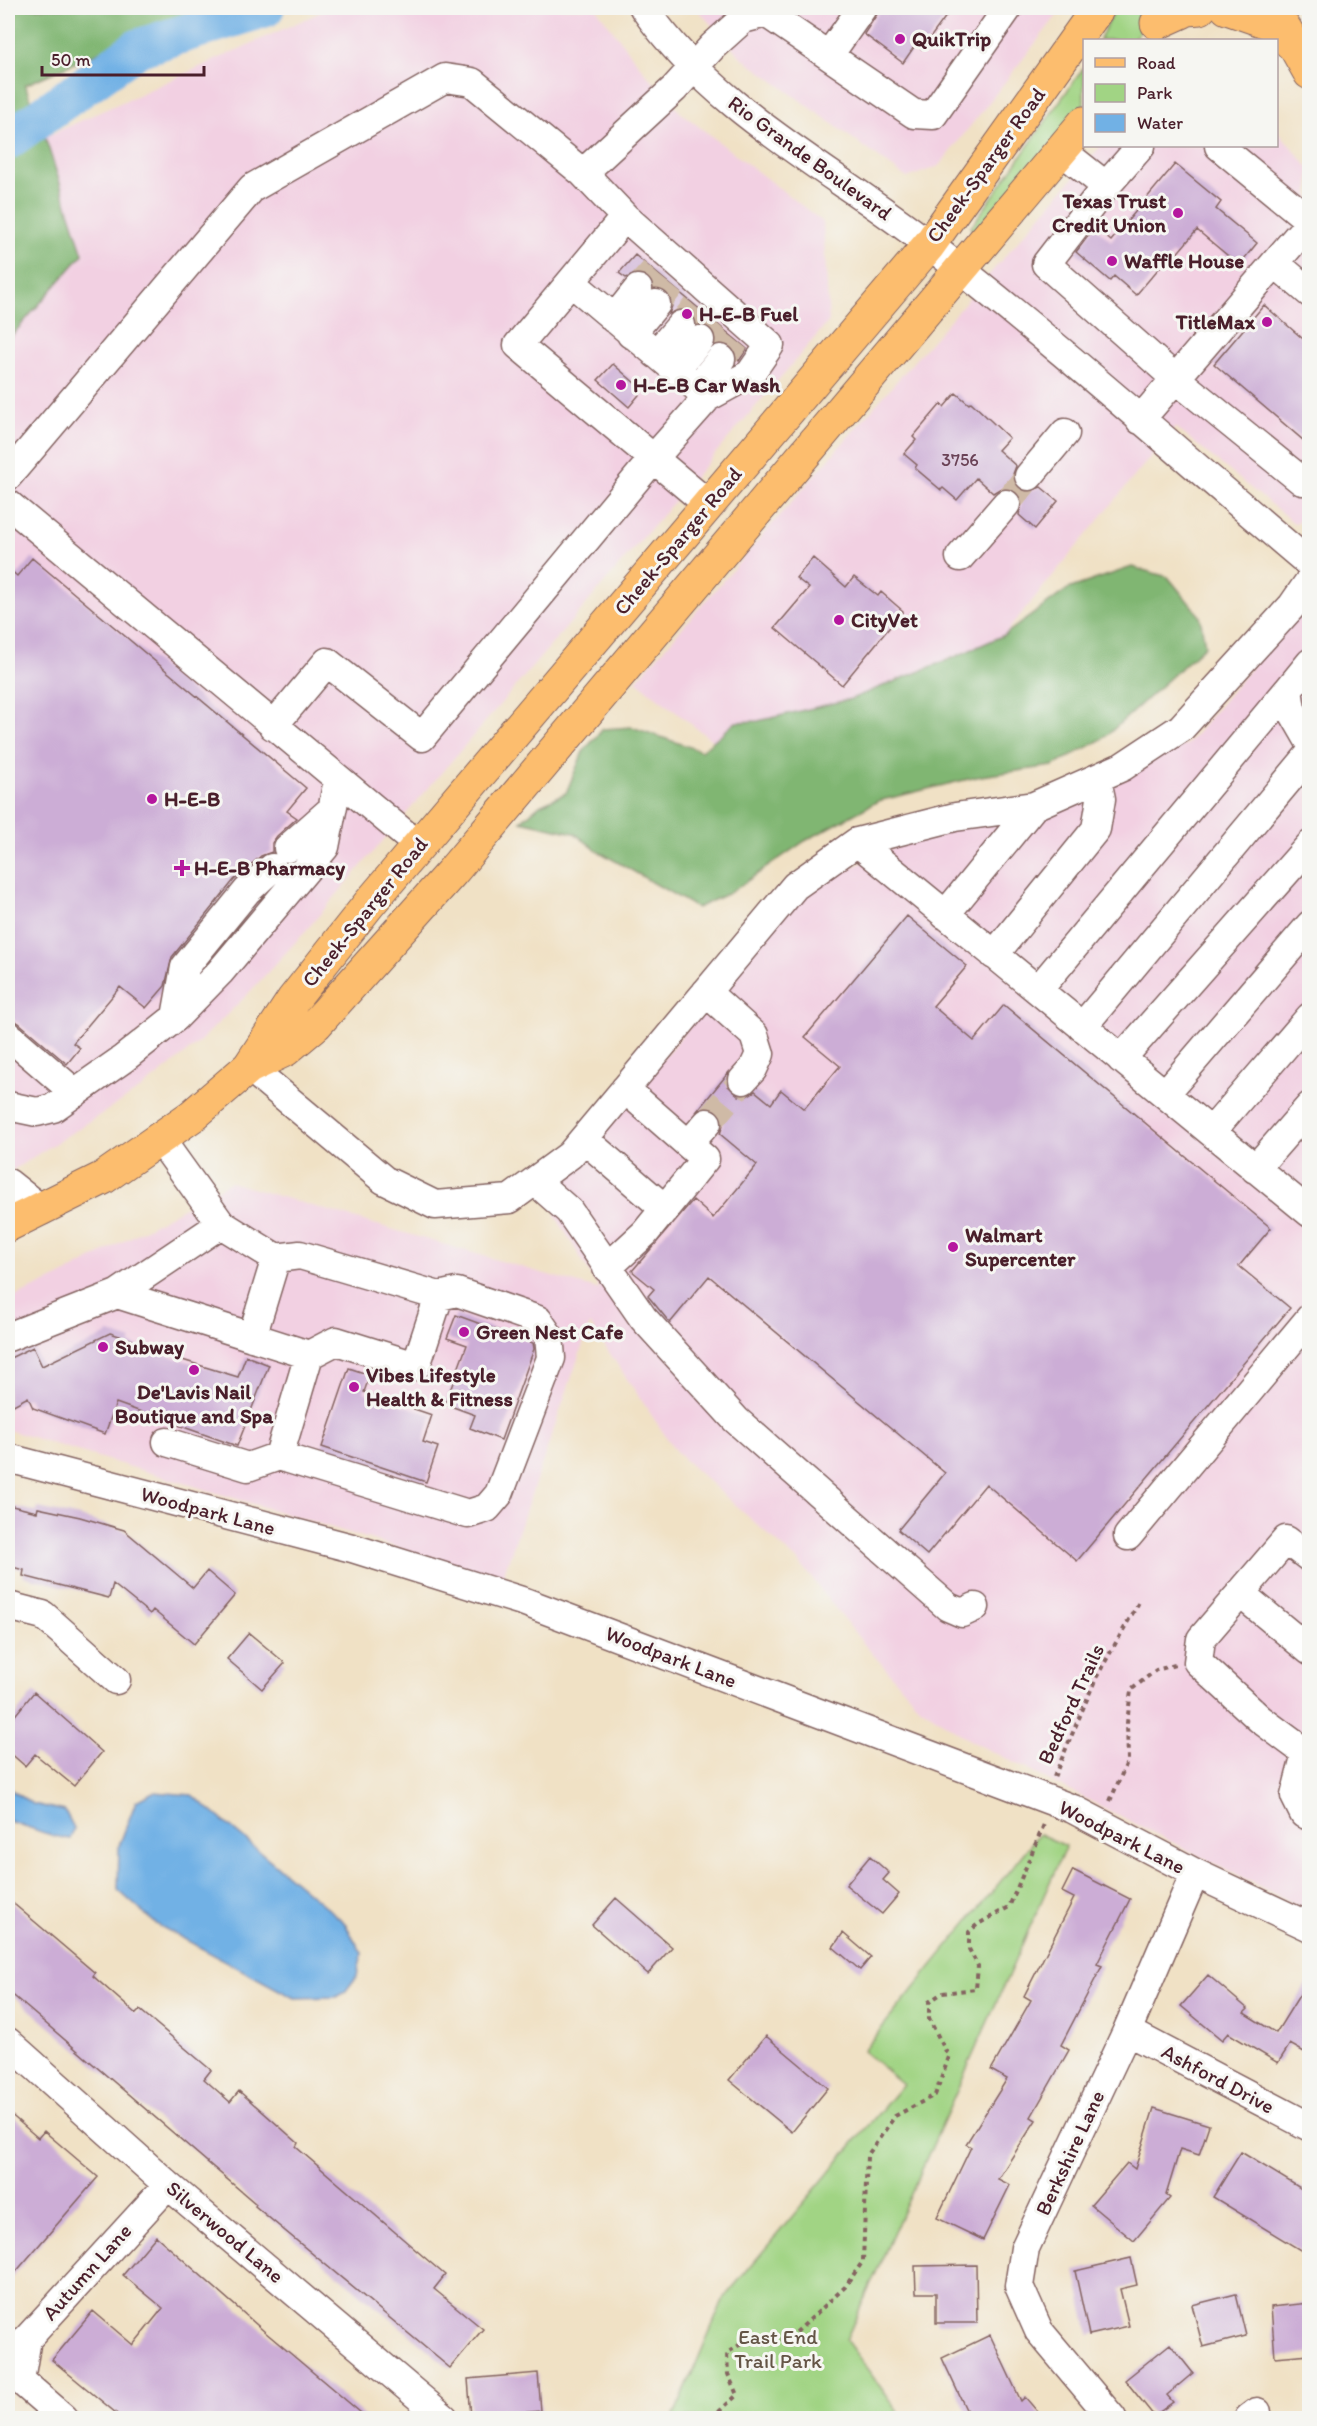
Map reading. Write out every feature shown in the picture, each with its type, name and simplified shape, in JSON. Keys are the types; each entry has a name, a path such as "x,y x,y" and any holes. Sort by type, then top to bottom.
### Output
{"main road":[{"name":"Cheek-Sparger Road","path":"249,1067 293,1000 419,846 930,245 1098,8"},
{"path":"1156,24 1188,9 1200,8"},
{"path":"1227,8 1288,31"},
{"name":"Cheek-Sparger Road","path":"8,1225 103,1178 160,1139 249,1067 285,1050 316,1024 452,872 962,271 1083,124"},
{"path":"578,660 610,686"},
{"path":"419,846 452,872"}],"street":[{"name":"Rio Grande Boulevard","path":"644,8 693,68 758,125 930,245 1310,564"},
{"path":"829,55 862,8"},
{"path":"583,173 743,19 766,13 914,114 933,115 1008,8"},
{"path":"8,476 252,188 445,78 472,82 583,173 625,217 662,279 736,342 770,345 750,374 702,393"},
{"path":"1140,147 1106,186 1046,264 1176,379 1306,481"},
{"path":"1140,420 1310,221 1220,147"},
{"path":"1062,152 1106,186"},
{"path":"625,217 518,345 709,505"},
{"path":"1275,263 1310,293"},
{"path":"623,326 662,279"},
{"path":"571,282 702,393"},
{"path":"666,362 705,315"},
{"path":"273,726 327,662 422,737 653,459 736,342"},
{"path":"1029,476 1065,433"},
{"path":"8,504 419,846"},
{"path":"960,557 1006,504"},
{"path":"249,1067 384,1180 435,1205 510,1199 570,1155 795,886 857,842 955,817 1035,806 1122,767 1181,728 1292,606 1310,580"},
{"path":"1038,990 1310,663"},
{"path":"1288,690 1291,709 1310,742"},
{"path":"1082,1027 1310,754"},
{"path":"8,1106 37,1112 53,1108 176,1017 220,972 325,847 338,780"},
{"path":"994,955 1096,830 1101,799 1097,780"},
{"path":"945,915 1035,806"},
{"path":"176,1017 184,967 247,891 331,810"},
{"path":"857,842 1255,1169 1306,1204"},
{"path":"1121,1059 1310,845"},
{"path":"1165,1095 1310,925"},
{"path":"706,993 754,1035 759,1054 753,1069 743,1080"},
{"path":"1210,1132 1310,1017"},
{"path":"8,1035 75,1093"},
{"path":"607,1268 645,1233 705,1159 698,1134 625,1089"},
{"path":"1255,1169 1310,1106"},
{"path":"160,1139 221,1224 276,1258 300,1255 439,1296 457,1292 538,1320 549,1336 551,1358 500,1494 487,1508 468,1514 279,1456 248,1467 167,1442"},
{"path":"584,1139 665,1209"},
{"path":"535,1181 569,1211 643,1318 736,1420 948,1606 962,1613 975,1607"},
{"path":"8,1183 42,1210"},
{"path":"8,1337 117,1294 221,1224"},
{"path":"252,1337 276,1258"},
{"path":"117,1294 309,1355 336,1341 416,1366 439,1296"},
{"path":"1128,1536 1310,1318"},
{"path":"279,1456 309,1355"},
{"name":"Woodpark Lane","path":"8,1458 352,1548 525,1602 1049,1818 1098,1822 1195,1873 1310,1927"},
{"path":"1310,1558 1286,1540 1201,1639 1198,1662 1260,1719 1308,1754 1295,1796 1304,1814 1310,1816"},
{"path":"1240,1593 1310,1651"},
{"path":"8,1606 44,1615 116,1680"},
{"name":"Berkshire Lane","path":"1112,2418 1039,2331 1019,2286 1025,2248 1127,2031 1195,1873"},
{"name":"Ashford Drive","path":"1127,2031 1310,2127"},
{"name":"Silverwood Lane","path":"8,2042 168,2185 444,2418"},
{"name":"Autumn Lane","path":"64,2418 20,2380 27,2338 168,2185"}],"path":[{"name":"Bedford Trails","path":"712,2418 736,2395 728,2374 727,2353 744,2342 789,2339 844,2287 863,2262 867,2156 895,2116 935,2095 949,2057 929,2019 929,2002 942,1994 976,1989 978,1966 969,1949 969,1932 978,1924 1009,1907 1049,1818 1053,1778 1096,1678 1139,1602"},
{"path":"1098,1822 1128,1760 1126,1723 1131,1690 1156,1670 1198,1662"}],"shaded area":[{"path":"330,8 596,8 646,74 680,112 823,222 829,321 303,934 246,996 196,1045 141,1089 8,1173 8,340 83,254 45,137"},
{"path":"696,8 1063,8 939,166 907,178 742,58"},
{"path":"1278,131 1309,168 1309,519 1294,523 1175,427 1004,635 851,699 758,722 736,722 713,741 636,681 1100,147 1278,147"},
{"path":"1309,597 1309,1911 971,1741 919,1706 862,1642 799,1562 677,1453 590,1324 502,1579 8,1430 8,1300 59,1277 230,1182 600,1290 555,1215 563,1178 803,890 920,836 1188,744"}],"green space":[{"path":"8,8 216,8 151,29 25,85 45,137 83,254 8,340"},
{"path":"1116,8 1157,8 1134,39 1100,39"},
{"path":"1083,68 1083,106 1059,138 973,232 971,227"},
{"path":"1132,567 1168,577 1200,616 1205,646 1104,738 1053,766 981,776 878,801 805,841 731,892 697,908 598,851 574,833 521,821 540,805 566,793 583,752 603,729 632,727 701,751 736,722 758,721 851,699 955,657 1004,635 1068,589"},
{"name":"East End Trail Park","path":"1039,1834 1066,1846 846,2340 903,2418 673,2418 724,2298 903,2084 863,2051"}],"water":[{"path":"8,1788 33,1804 65,1811 74,1828 70,1839 8,1821"},
{"path":"153,1792 192,1795 344,1922 362,1953 357,1976 345,1992 336,1997 294,1998 156,1924 118,1890 119,1846 136,1801"}],"building":[{"name":"QuikTrip","path":"881,8 952,8 922,49 916,44 903,63 864,34"},
{"name":"Texas Trust Credit Union","path":"1175,164 1221,202 1216,209 1257,243 1239,265 1197,230 1175,256 1172,253 1136,295 1114,276 1110,281 1076,252 1095,227 1111,241"},
{"path":"635,255 747,349 739,361 732,347 724,343 716,343 716,335 711,328 697,324 691,312 683,309 669,314 672,306 671,298 666,291 654,288 648,276 640,273 626,278 619,273"},
{"path":"1264,305 1310,345 1310,446 1214,364"},
{"name":"H-E-B Car Wash","path":"613,364 643,390 629,407 598,380"},
{"path":"956,393 969,404 971,402 1009,438 998,450 1016,466 1013,474 1018,488 1027,492 1041,487 1058,501 1035,529 1019,515 1022,499 1016,491 1001,488 993,493 976,478 957,500 915,468 917,465 904,454 916,440 913,437 941,404 944,407"},
{"name":"H-E-B","path":"32,558 306,788 287,811 297,818 277,836 272,843 272,852 261,856 234,880 172,957 165,986 146,1008 120,987 73,1043 80,1048 67,1064 19,1023 8,1017 8,568 17,576"},
{"name":"CityVet","path":"813,558 846,587 854,577 878,596 881,592 903,611 842,685 775,628 809,588 796,578"},
{"name":"Walmart Supercenter","path":"907,916 967,966 933,1006 974,1041 1004,1005 1271,1228 1239,1266 1290,1308 1077,1561 986,1484 927,1555 898,1530 945,1473 709,1276 670,1323 648,1296 654,1289 632,1271 693,1200 713,1218 757,1165 720,1134 723,1125 718,1111 709,1107 697,1111 729,1072 728,1086 739,1096 747,1096 755,1091 771,1104 781,1090 804,1109 840,1066 805,1037"},
{"path":"456,1315 533,1343 534,1349 501,1440 470,1428 475,1415 445,1404 467,1345 447,1338"},
{"path":"110,1333 132,1340 130,1344 238,1377 246,1356 269,1365 237,1446 116,1403 105,1434 33,1408 28,1397 8,1408 8,1359 33,1347 42,1366"},
{"path":"349,1368 370,1375 364,1392 432,1415 423,1442 438,1447 426,1482 322,1447"},
{"path":"8,1505 37,1512 38,1508 80,1517 124,1530 193,1588 207,1571 235,1595 194,1644 153,1610 150,1614 113,1584 109,1598 23,1576 24,1570 8,1566"},
{"path":"249,1633 285,1663 262,1689 227,1659"},
{"path":"34,1692 102,1752 74,1786 35,1754 25,1766 8,1751 8,1724"},
{"path":"870,1856 889,1873 883,1880 899,1894 882,1914 846,1885"},
{"path":"1073,1870 1130,1899 1097,1964 1102,1966 1061,2045 1069,2050 1031,2117 1036,2120 998,2179 1010,2185 983,2240 937,2218 971,2147 966,2144 1007,2079 991,2070 1031,2000 1024,1996 1074,1898 1062,1892"},
{"path":"616,1898 672,1947 648,1974 592,1925"},
{"path":"8,1899 95,1973 93,1976 136,2014 140,2010 211,2070 204,2079 230,2102 239,2091 298,2143 296,2147 445,2275 434,2289 483,2329 450,2368 255,2206 256,2204 8,1991"},
{"path":"843,1933 871,1957 860,1970 833,1947"},
{"path":"1208,1975 1248,2009 1244,2013 1276,2033 1310,1978 1310,2042 1304,2052 1290,2044 1278,2063 1228,2033 1222,2040 1181,2006"},
{"path":"766,2036 828,2088 792,2132 729,2080"},
{"path":"1154,2108 1209,2125 1199,2155 1180,2149 1166,2195 1170,2198 1134,2241 1091,2205 1127,2163 1135,2169"},
{"path":"8,2112 38,2138 44,2131 98,2177 8,2281"},
{"path":"1241,2152 1310,2194 1310,2256 1213,2197"},
{"path":"156,2236 367,2418 122,2418 52,2360 93,2311 133,2345 163,2308 123,2275"},
{"path":"1131,2258 1137,2285 1120,2289 1129,2326 1089,2335 1075,2271"},
{"path":"976,2265 977,2323 936,2323 936,2293 916,2293 915,2266"},
{"path":"1236,2294 1246,2336 1203,2347 1192,2305"},
{"path":"1310,2303 1310,2354 1275,2357 1271,2307"},
{"path":"990,2335 1021,2401 1025,2397 1043,2418 970,2418 942,2358"},
{"path":"1170,2344 1193,2373 1167,2395 1173,2402 1154,2416 1125,2380"},
{"path":"538,2373 541,2411 471,2417 468,2379"}],"waterway":[{"path":"8,140 138,48 265,8"}],"tunnel":[{"path":"638,289 654,271"},
{"path":"656,304 671,285"},
{"path":"681,325 696,307"},
{"path":"700,340 715,322"},
{"path":"721,359 736,340"},
{"path":"1006,504 1029,476"},
{"path":"707,1123 743,1080"}],"place":[{"name":"QuikTrip","path":"900,39"},
{"name":"Texas Trust Credit Union","path":"1178,213"},
{"name":"Waffle House","path":"1112,261"},
{"name":"H-E-B Fuel","path":"687,314"},
{"name":"TitleMax","path":"1267,322"},
{"name":"H-E-B Car Wash","path":"621,385"},
{"name":"CityVet","path":"839,620"},
{"name":"H-E-B","path":"152,799"},
{"name":"H-E-B Pharmacy","path":"182,868"},
{"name":"Walmart Supercenter","path":"953,1247"},
{"name":"Green Nest Cafe","path":"464,1332"},
{"name":"Subway","path":"103,1347"},
{"name":"De'Lavis Nail Boutique and Spa","path":"194,1370"},
{"name":"Vibes Lifestyle Health & Fitness","path":"354,1387"}]}
